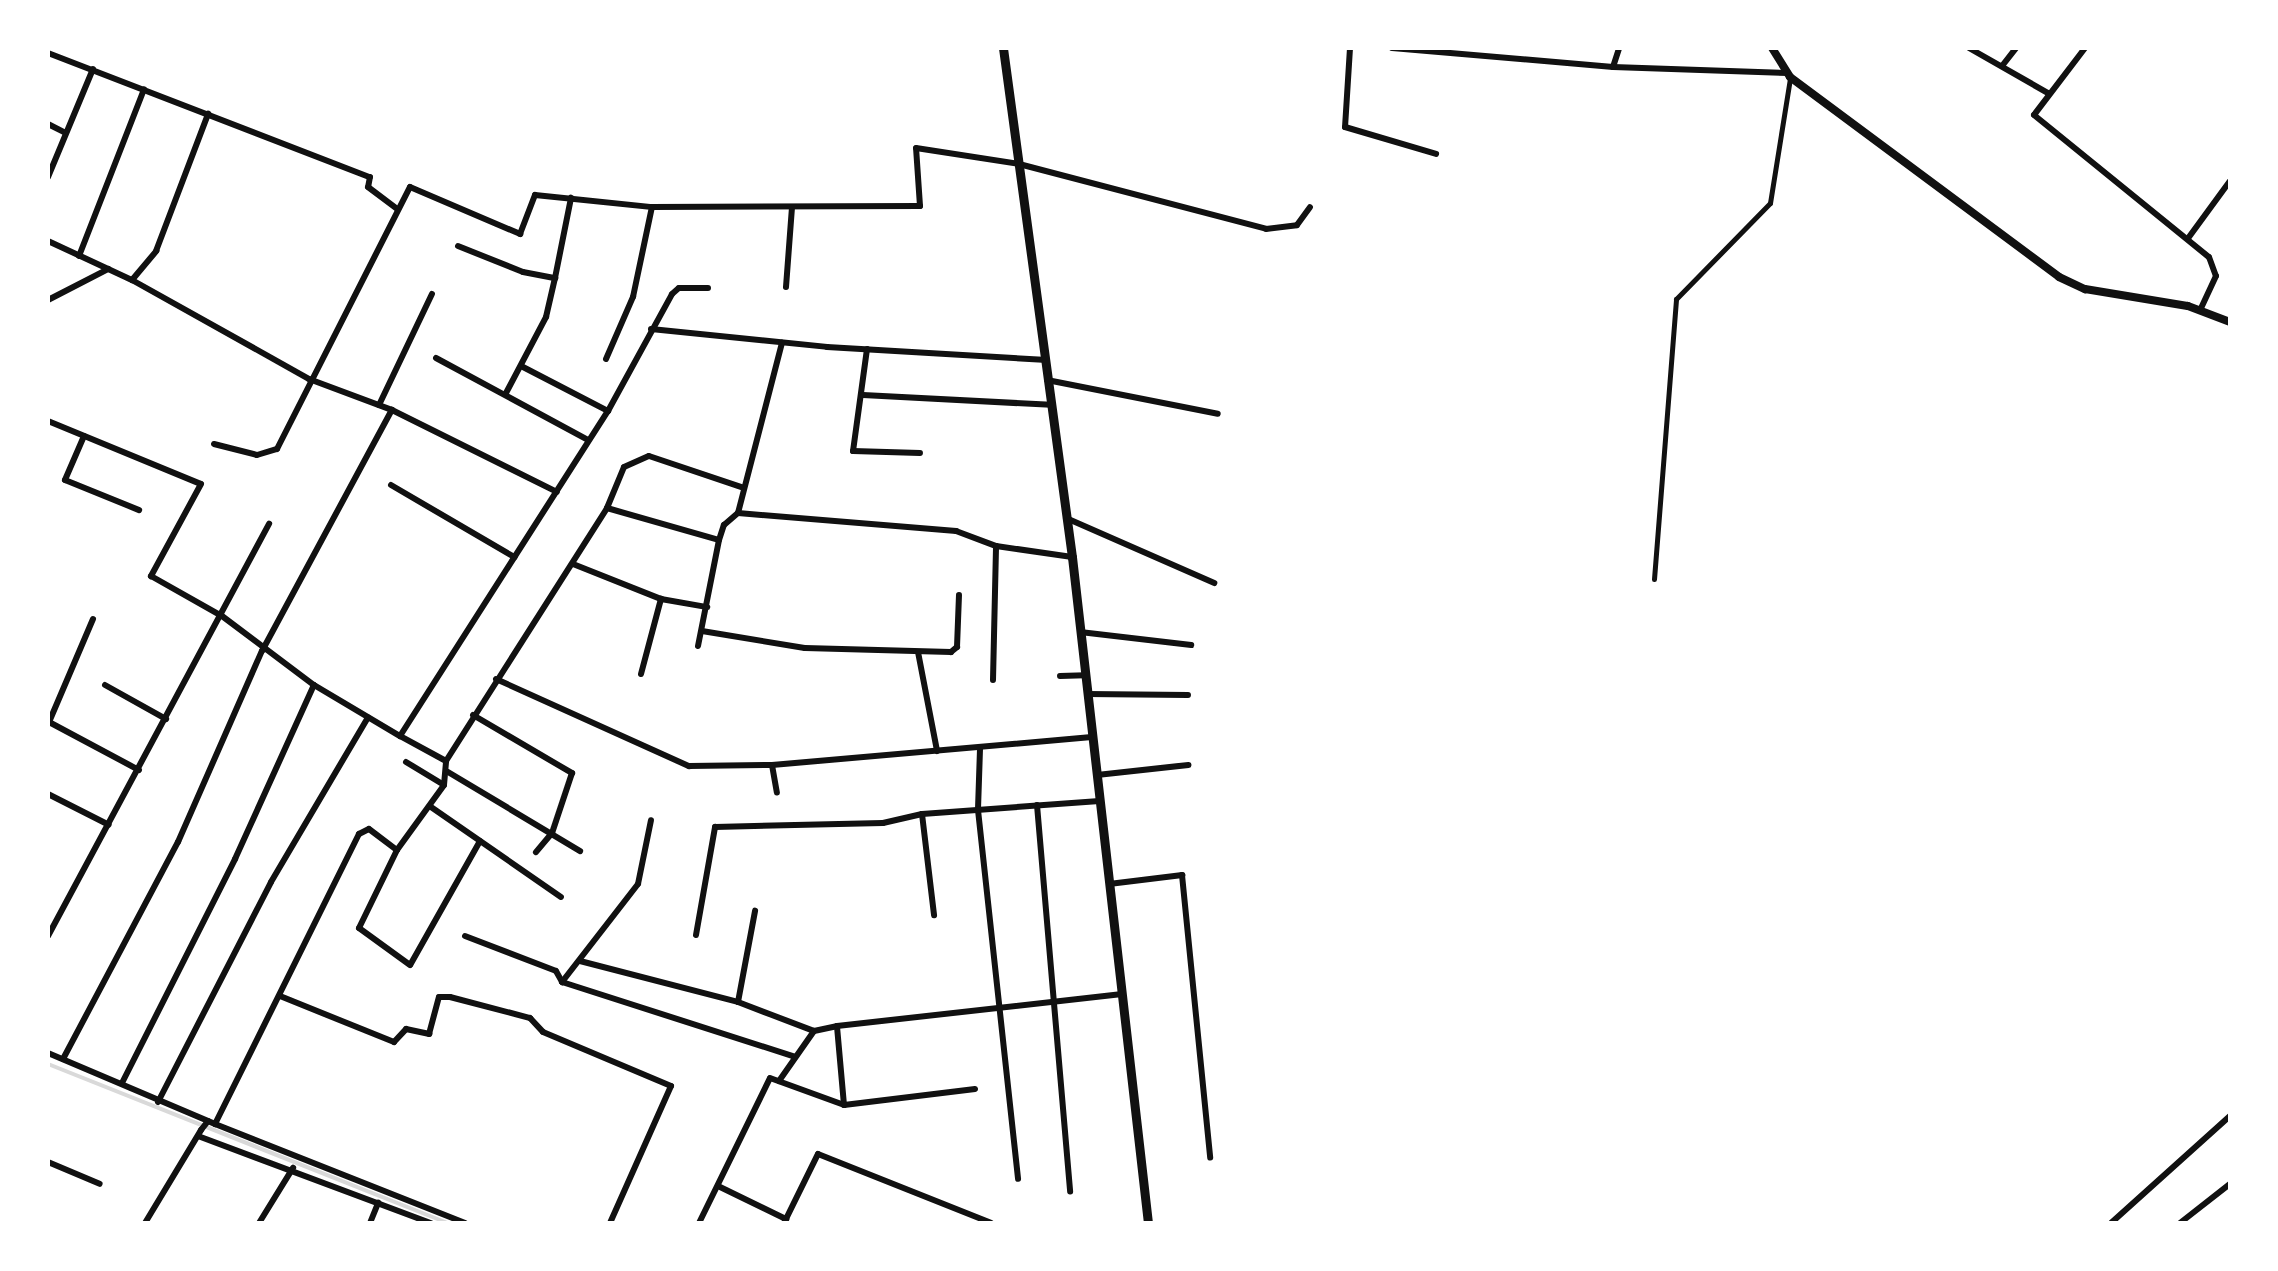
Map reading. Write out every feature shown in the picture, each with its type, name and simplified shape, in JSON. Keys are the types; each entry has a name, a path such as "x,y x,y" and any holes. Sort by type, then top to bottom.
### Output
{"main road":[{"path":"1003,48 1072,557 1148,1223"}],"street":[{"path":"1350,48 1345,127 1436,154"},
{"path":"1392,48 1613,67 1789,75"},
{"path":"1613,67 1619,48"},
{"path":"1772,48 1789,75 2059,277 2085,289 2200,311 2230,322"},
{"path":"1969,48 2048,93"},
{"path":"2002,66 2016,48"},
{"path":"2085,48 2035,108 2036,118 2189,237 2216,270 2200,311"},
{"path":"48,53 370,177 368,187 397,209"},
{"path":"48,177 64,132 93,69"},
{"path":"1654,579 1676,299 1770,203 1789,75"},
{"path":"79,256 144,89"},
{"path":"132,280 156,251 208,114"},
{"path":"48,124 64,132"},
{"path":"214,444 272,455 410,187 520,234 535,195 652,207 920,206 916,148 1019,164 1266,229 1297,225 1310,207"},
{"path":"2189,237 2230,181"},
{"path":"506,393 523,367 546,317 571,198"},
{"path":"606,359 633,297 652,207"},
{"path":"786,287 792,207"},
{"path":"48,241 132,280 309,379 392,410 557,492"},
{"path":"458,246 523,272 555,278"},
{"path":"48,300 108,269"},
{"path":"400,736 608,411 651,329 679,288 708,288"},
{"path":"379,405 432,294"},
{"path":"651,329 782,343 1043,360"},
{"path":"698,646 719,540 724,525 738,513 782,343"},
{"path":"867,349 853,451 920,453"},
{"path":"436,358 506,393 588,440"},
{"path":"523,367 608,411"},
{"path":"1047,380 1218,414"},
{"path":"863,395 1051,405"},
{"path":"63,1059 178,842 262,651 392,410"},
{"path":"48,421 201,484 151,576 222,616 262,651 314,685 446,761"},
{"path":"84,436 65,480 139,510"},
{"path":"480,841 410,965 359,928 397,850 444,785 448,772 446,761 607,508 624,467 638,457 744,488"},
{"path":"391,485 514,557"},
{"path":"607,508 719,540"},
{"path":"738,513 956,531 996,546 1072,557"},
{"path":"1066,518 1214,583"},
{"path":"48,936 269,524"},
{"path":"993,680 996,546"},
{"path":"573,564 661,599 707,607"},
{"path":"702,631 791,647 918,652 955,650 959,595"},
{"path":"641,674 661,599"},
{"path":"93,619 48,721 139,770"},
{"path":"1080,632 1191,645"},
{"path":"918,652 937,751"},
{"path":"1060,676 1085,675"},
{"path":"496,679 689,766 772,765 1092,737"},
{"path":"105,685 166,719"},
{"path":"122,1083 235,859 314,685"},
{"path":"1087,694 1188,695"},
{"path":"473,715 572,773 552,833 536,852"},
{"path":"158,1102 271,882 368,717"},
{"path":"980,749 978,810 1018,1179"},
{"path":"406,762 444,785"},
{"path":"772,765 777,793"},
{"path":"1097,775 1188,765"},
{"path":"448,772 580,851"},
{"path":"48,794 109,825"},
{"path":"696,935 715,827 883,823 922,814 1100,801"},
{"path":"1037,805 1070,1192"},
{"path":"431,807 561,897"},
{"path":"922,814 934,915"},
{"path":"562,982 638,884 651,820"},
{"path":"145,1223 206,1127 280,996 359,834 369,829 397,850"},
{"path":"1109,884 1182,875 1210,1158"},
{"path":"738,1002 755,911"},
{"path":"465,936 556,971 562,982 795,1057"},
{"path":"580,961 738,1002 814,1031 1122,994"},
{"path":"280,996 394,1042 406,1029 429,1034 439,997 450,997 530,1018 543,1032 671,1086 610,1223"},
{"path":"837,1026 844,1105"},
{"path":"779,1081 814,1031"},
{"path":"48,1053 122,1083 293,1168 428,1223"},
{"path":"699,1223 770,1078 844,1105 975,1089"},
{"path":"2111,1223 2230,1116"},
{"path":"206,1127 465,1223"},
{"path":"718,1186 785,1221 818,1154 991,1223"},
{"path":"48,1162 100,1184"},
{"path":"259,1223 293,1168"},
{"path":"2180,1223 2230,1184"},
{"path":"370,1223 378,1203"}],"waterway":[{"path":"48,1064 448,1223"}]}
